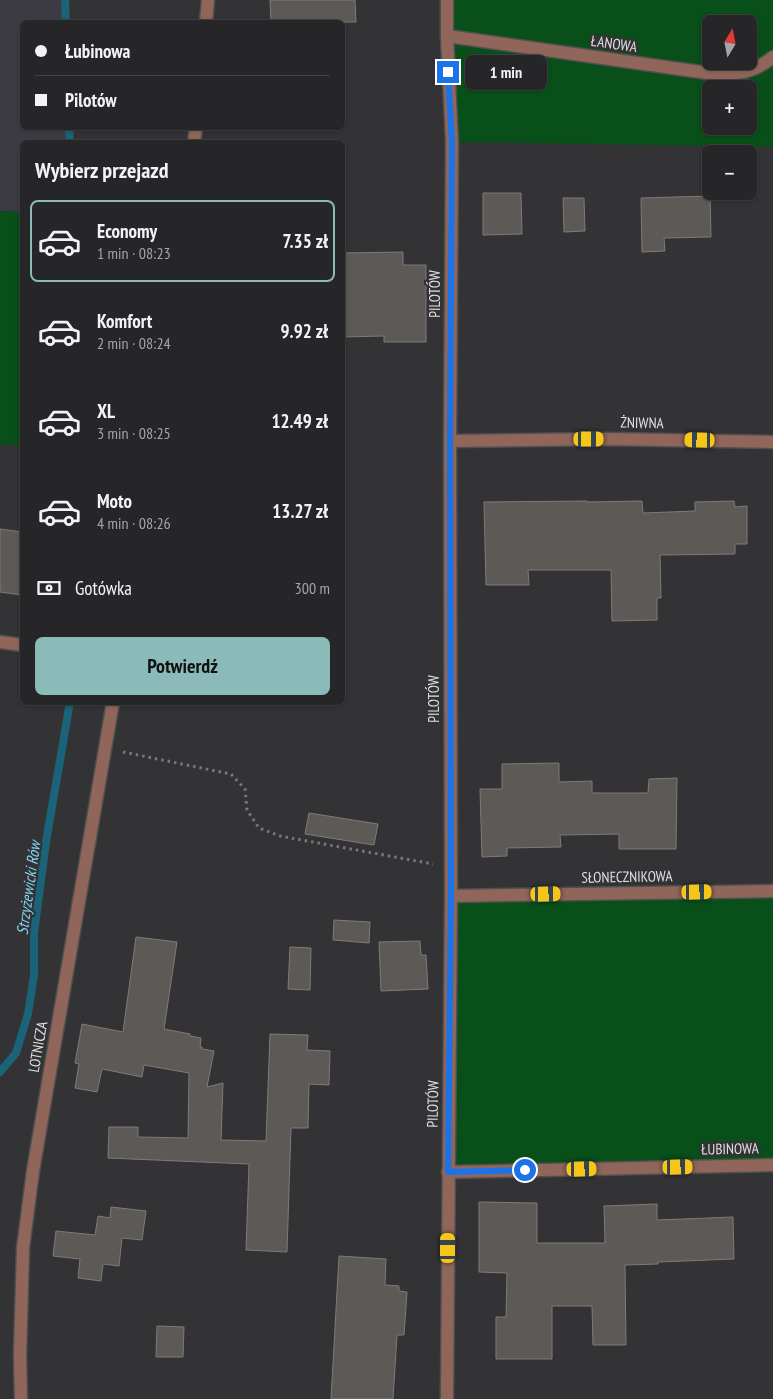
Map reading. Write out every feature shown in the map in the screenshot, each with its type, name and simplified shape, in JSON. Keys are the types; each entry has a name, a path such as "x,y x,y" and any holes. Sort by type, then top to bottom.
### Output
{"street":[{"path":"206,20 208,0"},
{"name":"PILOTÓW","path":"446,0 452,142 448,1399"},
{"name":"ŁANOWA","path":"447,36 722,75 747,72 773,57"},
{"name":"ŻNIWNA","path":"450,441 608,439 773,442"},
{"path":"0,642 20,645"},
{"name":"LOTNICZA","path":"21,1399 20,1355 23,1248 35,1162 112,705"},
{"name":"SŁONECZNIKOWA","path":"451,896 773,891"},
{"name":"ŁUBINOWA","path":"448,1172 773,1164"}],"path":[{"path":"105,749 231,774 245,789 247,810 259,828 280,836 451,868"}],"shaded area":[{"path":"0,0 65,0 66,20 20,20 20,130 69,130 70,140 20,140 20,212 0,211"}],"green space":[{"path":"447,0 773,0 773,147 757,147 757,145 452,142"},
{"path":"0,211 20,212 20,446 0,444"},
{"path":"773,891 773,1165 448,1172 451,896"}],"building":[{"path":"270,0 355,0 356,22 345,22 345,20 271,20"},
{"path":"483,193 521,193 522,234 483,235"},
{"path":"702,196 702,200 710,200 711,237 664,238 665,251 642,252 641,198"},
{"path":"563,198 584,198 585,231 564,232"},
{"path":"403,252 403,265 426,265 426,342 384,342 384,336 345,337 345,253"},
{"path":"642,501 643,513 695,511 695,502 734,501 735,507 747,506 747,544 735,544 735,554 660,555 661,598 657,598 657,620 612,621 611,570 528,570 529,585 486,585 484,502"},
{"path":"0,529 20,532 20,595 0,592"},
{"path":"559,763 559,782 592,781 592,793 648,793 649,779 677,778 676,849 619,849 619,834 560,835 561,847 507,848 507,856 482,857 480,789 502,789 502,764"},
{"path":"309,813 378,824 374,845 305,834"},
{"path":"334,920 370,922 369,943 333,940"},
{"path":"136,937 177,942 164,1029 201,1038 200,1047 202,1049 214,1051 207,1087 223,1083 221,1140 266,1141 270,1034 308,1035 307,1050 330,1051 329,1085 309,1084 308,1128 291,1128 287,1252 246,1250 249,1164 108,1158 109,1127 138,1127 138,1137 188,1138 189,1073 144,1065 142,1077 102,1069 97,1092 75,1088 79,1064 75,1063 82,1024 123,1032"},
{"path":"420,941 421,955 426,955 428,989 381,991 379,942"},
{"path":"290,947 311,948 310,990 288,989"},
{"path":"479,1202 537,1203 537,1243 605,1243 604,1206 657,1204 657,1220 733,1217 734,1259 625,1265 626,1345 593,1345 592,1306 552,1306 552,1359 496,1359 496,1317 506,1317 507,1273 479,1272"},
{"path":"111,1207 146,1211 142,1240 122,1238 119,1266 103,1264 101,1281 78,1278 80,1259 53,1256 56,1231 95,1235 98,1216 110,1218"},
{"path":"339,1256 386,1259 385,1285 399,1286 399,1291 407,1292 404,1335 397,1335 393,1399 331,1399"},
{"path":"157,1326 184,1327 183,1357 156,1357"}],"waterway":[{"name":"Strzyżewicki Rów","path":"65,0 66,20"},
{"name":"Strzyżewicki Rów","path":"69,130 70,140"},
{"name":"Strzyżewicki Rów","path":"0,1072 16,1053 28,1014 34,975 34,933 46,842 69,705"}],"route":[{"path":"448,72 452,142 450,441 451,896 448,1172 525,1170"}]}
